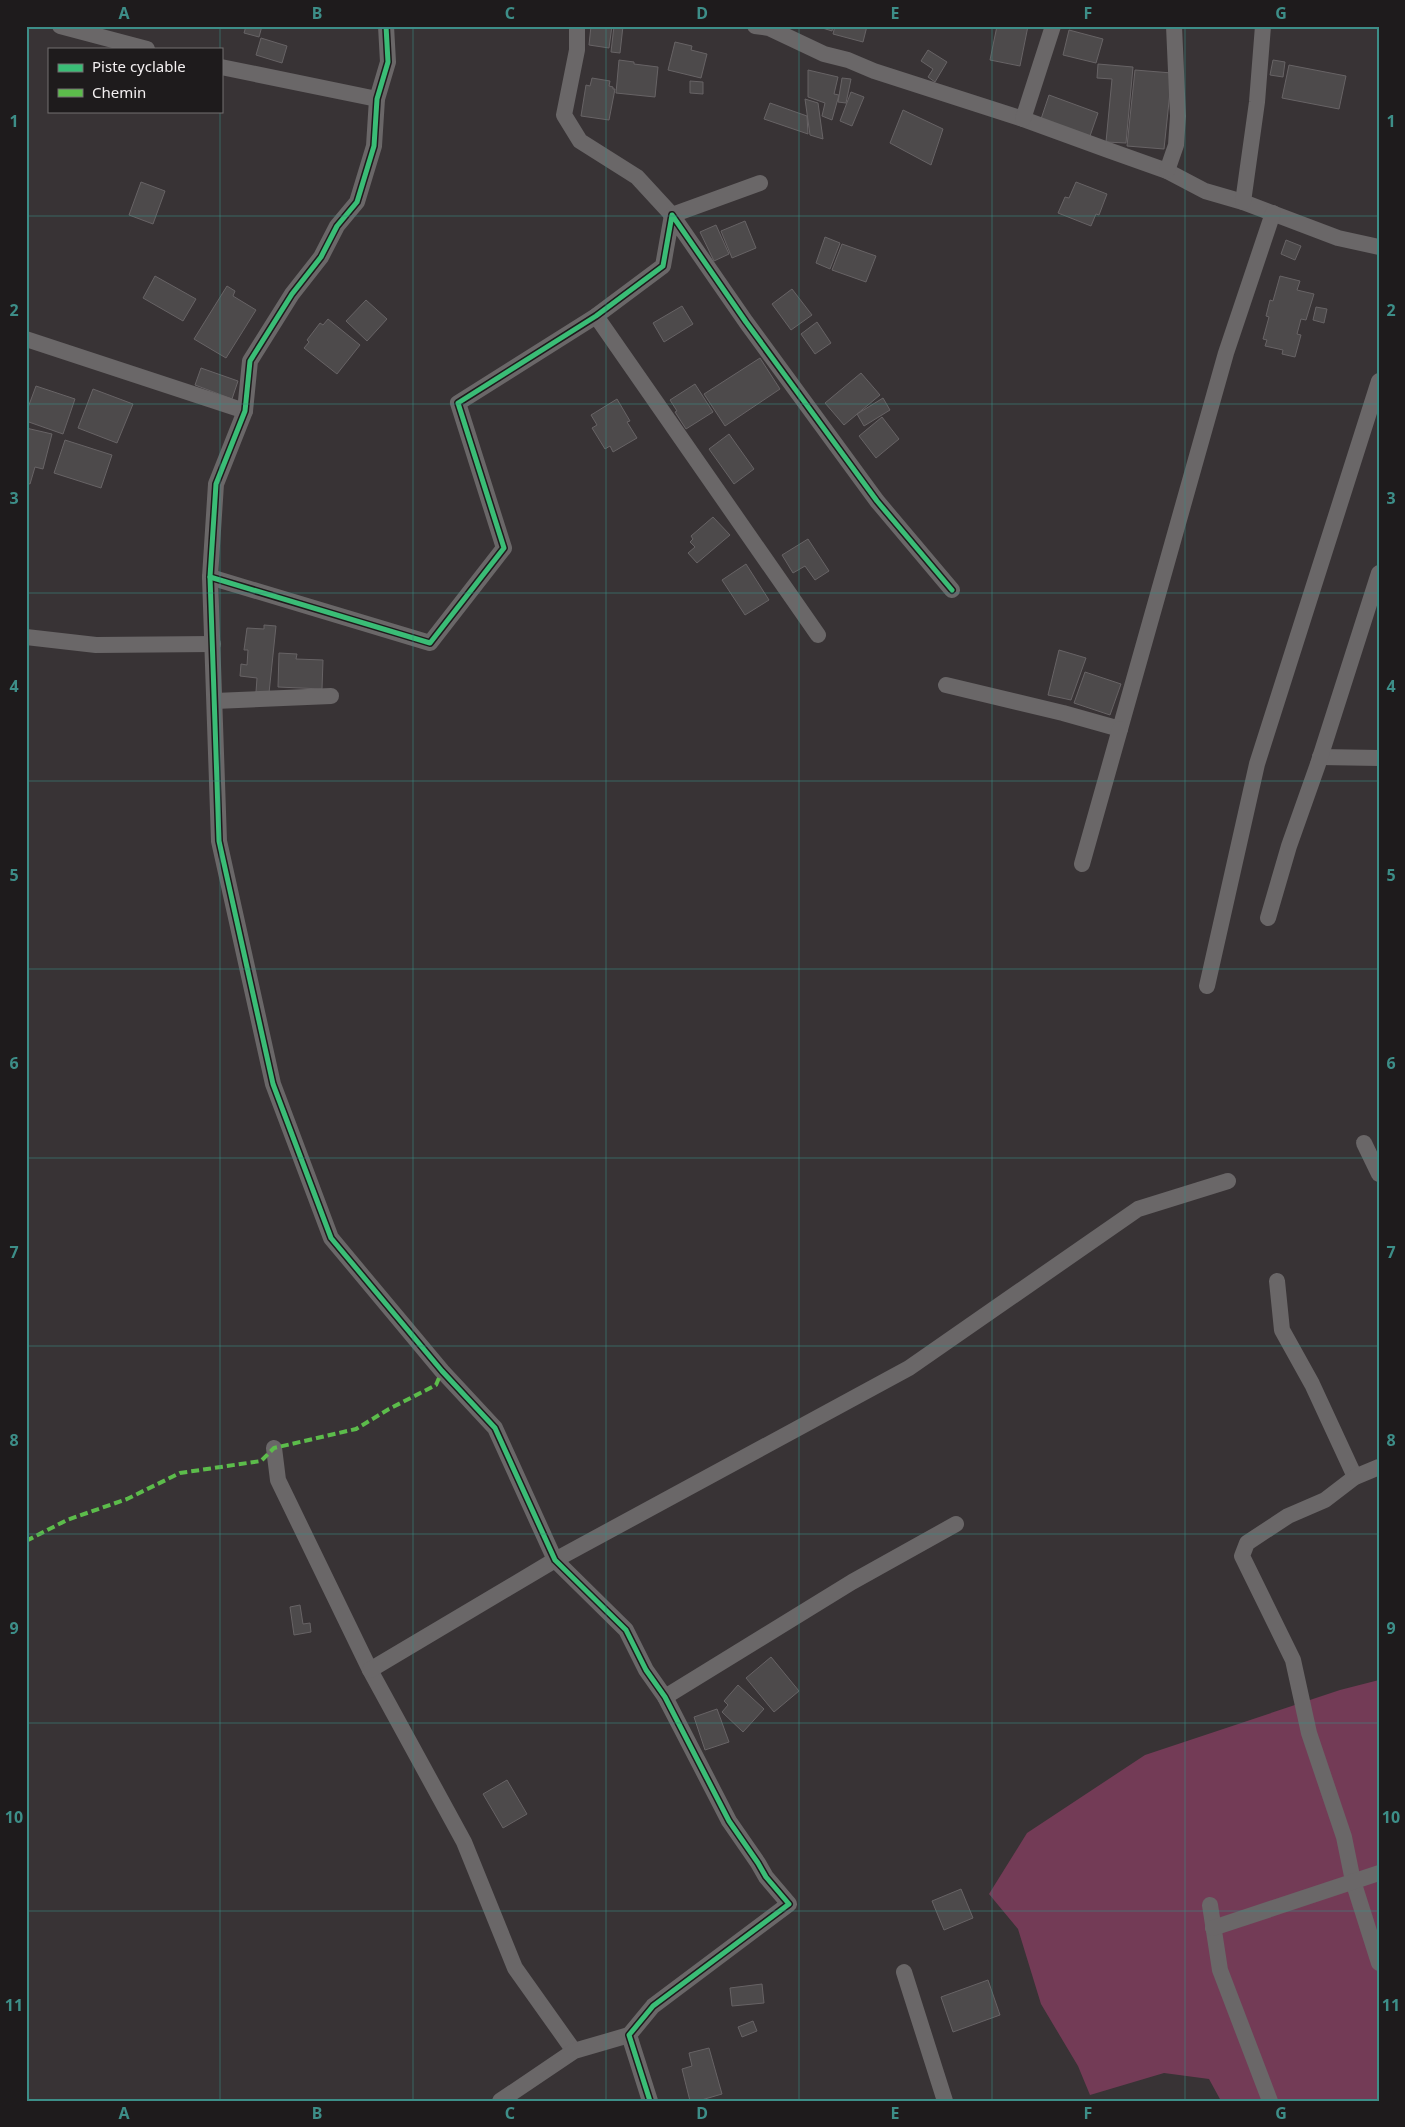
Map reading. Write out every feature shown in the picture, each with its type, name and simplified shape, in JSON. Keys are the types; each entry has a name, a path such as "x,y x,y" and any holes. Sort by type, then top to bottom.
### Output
{"street":[{"path":"60,26 143,48"},
{"path":"386,26 388,62 377,99 374,146 357,202 337,226 321,257 292,294 250,361 245,411 216,484 210,577 219,841 273,1084 331,1238 442,1371 495,1428 555,1560 626,1630 646,1670 665,1697 729,1821 766,1877 789,1904 653,2006 629,2035 574,2051 500,2101"},
{"path":"577,26 577,50 564,115 580,141 637,178 672,214 746,322 877,501 952,590"},
{"path":"1023,119 1053,26"},
{"path":"1167,172 1176,145 1178,116 1174,26"},
{"path":"1243,202 1257,102 1263,26"},
{"path":"765,27 824,54 848,60 874,71 1023,119 1167,172 1205,192 1243,202 1338,238 1379,248"},
{"path":"222,68 377,99"},
{"path":"672,214 760,183"},
{"path":"1082,864 1226,353 1273,213"},
{"path":"210,577 430,643 504,548 458,403 596,316 663,266 672,214"},
{"path":"596,316 818,635"},
{"path":"26,339 245,411"},
{"path":"1207,986 1257,764 1379,381"},
{"path":"1268,918 1289,846 1375,596 1379,573"},
{"path":"26,637 96,645 213,644"},
{"path":"946,685 1120,729"},
{"path":"215,701 331,696"},
{"path":"1320,757 1379,758"},
{"path":"1364,1144 1379,1174"},
{"path":"370,1670 555,1560 909,1368 1138,1209 1228,1181"},
{"path":"1277,1282 1282,1330 1312,1384 1355,1477"},
{"path":"274,1448 278,1480 370,1670 464,1842 515,1968 574,2051"},
{"path":"1379,1467 1355,1477 1325,1500 1288,1516 1247,1543 1242,1556 1293,1660 1309,1733 1342,1832 1353,1881 1379,1963"},
{"path":"665,1697 852,1582 956,1524"},
{"path":"1213,1928 1379,1873"},
{"path":"1210,1905 1220,1970 1270,2101"},
{"path":"904,1972 945,2101"},
{"path":"629,2035 650,2101"}],"shaded area":[{"path":"1379,1680 1379,2101 1221,2101 1209,2079 1164,2073 1090,2095 1078,2066 1041,2004 1018,1929 989,1894 1027,1833 1145,1755 1340,1690"}],"building":[{"path":"246,26 262,26 259,37 244,33"},
{"path":"591,26 612,26 609,48 589,45"},
{"path":"614,26 623,26 620,53 611,52"},
{"path":"816,26 833,26 832,31"},
{"path":"835,26 867,26 863,42 833,34"},
{"path":"997,26 1028,26 1020,66 990,60"},
{"path":"1069,30 1103,39 1096,63 1063,55"},
{"path":"261,38 287,46 282,63 256,55"},
{"path":"675,42 692,46 691,50 707,54 701,78 668,70"},
{"path":"928,50 947,62 935,82 928,77 933,69 921,61"},
{"path":"619,60 658,67 655,97 616,93"},
{"path":"1273,60 1285,62 1283,77 1270,75"},
{"path":"1098,64 1133,67 1126,143 1106,142 1112,79 1097,78"},
{"path":"1289,65 1346,76 1339,109 1282,98"},
{"path":"808,70 838,77 834,94 839,95 832,120 822,116 825,103 808,97"},
{"path":"1135,70 1172,73 1164,149 1127,146"},
{"path":"592,78 610,81 609,86 615,89 609,120 581,116 586,85 590,86"},
{"path":"842,78 851,79 846,103 838,102"},
{"path":"690,81 703,82 703,94 690,93"},
{"path":"851,92 864,97 852,126 840,121"},
{"path":"1049,95 1098,113 1090,136 1041,119"},
{"path":"805,99 818,103 823,139 810,135"},
{"path":"770,103 807,116 808,134 764,119"},
{"path":"903,110 943,129 931,165 890,143"},
{"path":"141,182 165,191 153,224 129,215"},
{"path":"1076,182 1107,194 1099,215 1096,214 1091,226 1058,213 1065,197 1069,198"},
{"path":"745,221 756,248 732,258 721,231"},
{"path":"716,225 729,254 714,261 700,232"},
{"path":"825,237 840,243 830,269 816,263"},
{"path":"1286,240 1301,246 1295,260 1281,254"},
{"path":"842,244 876,256 866,282 832,270"},
{"path":"155,276 196,299 183,321 143,298"},
{"path":"1280,276 1300,281 1297,290 1314,294 1306,320 1301,319 1297,334 1301,335 1295,357 1282,354 1283,350 1265,346 1267,340 1263,339 1269,317 1266,316 1270,300 1273,301"},
{"path":"227,286 235,291 233,296 256,310 226,358 194,339"},
{"path":"792,289 812,315 791,330 772,304"},
{"path":"366,300 387,319 367,341 346,321"},
{"path":"682,306 693,324 664,342 653,323"},
{"path":"1316,307 1327,309 1324,323 1313,320"},
{"path":"328,319 360,345 337,374 304,348 309,342 307,340 320,323 323,325"},
{"path":"817,322 831,343 815,354 801,334"},
{"path":"760,358 780,389 725,426 704,394"},
{"path":"201,368 238,381 232,399 195,385"},
{"path":"861,373 880,395 844,425 825,403"},
{"path":"695,384 713,412 686,429 670,400"},
{"path":"36,386 75,399 63,434 26,421 26,413"},
{"path":"93,389 133,404 117,443 78,428"},
{"path":"883,398 890,410 864,426 857,414"},
{"path":"617,399 630,421 627,422 637,438 613,452 610,446 605,449 592,428 597,425 591,415"},
{"path":"882,417 899,439 876,458 859,436"},
{"path":"26,428 52,434 43,469 35,467 30,484 26,483"},
{"path":"729,434 754,469 734,484 709,449"},
{"path":"65,440 112,455 101,488 54,473"},
{"path":"713,517 730,535 697,563 688,553 695,547 690,542 693,539 691,536"},
{"path":"808,539 829,571 815,580 805,566 793,573 782,555"},
{"path":"746,564 769,600 745,615 722,580"},
{"path":"264,625 276,626 269,693 256,692 257,678 240,676 241,664 247,665 248,650 244,650 247,628 264,629"},
{"path":"1059,650 1086,658 1071,700 1048,695"},
{"path":"279,653 297,654 296,659 323,660 322,689 278,687"},
{"path":"1085,672 1121,684 1110,715 1074,703"},
{"path":"300,1605 303,1624 310,1623 311,1632 294,1635 290,1607"},
{"path":"771,1657 799,1691 774,1712 746,1678"},
{"path":"738,1685 764,1709 743,1732 722,1712 728,1705 724,1701"},
{"path":"717,1709 729,1742 705,1750 694,1717"},
{"path":"507,1780 527,1814 503,1828 483,1794"},
{"path":"961,1889 973,1918 944,1930 932,1901"},
{"path":"988,1980 1000,2015 953,2032 941,1997"},
{"path":"762,1984 764,2003 732,2006 730,1988"},
{"path":"753,2021 757,2031 742,2037 738,2027"},
{"path":"709,2048 722,2094 698,2101 690,2101 682,2069 692,2066 689,2053"}],"marked path":[{"path":"26,1541 67,1520 127,1499 180,1473 261,1461 274,1448 356,1429 389,1409 436,1385 442,1371"}],"cycle path":[{"path":"386,26 388,62 377,99 374,146 357,202 337,226 321,257 292,294 250,361 245,411 216,484 210,577 219,841 273,1084 331,1238 442,1371 495,1428 555,1560 626,1630 646,1670 665,1697 729,1821 766,1877 789,1904 653,2006 629,2035 650,2101"},
{"path":"210,577 430,643 504,548 458,403 596,316 663,266 672,215 746,322 877,501 952,590"}]}
